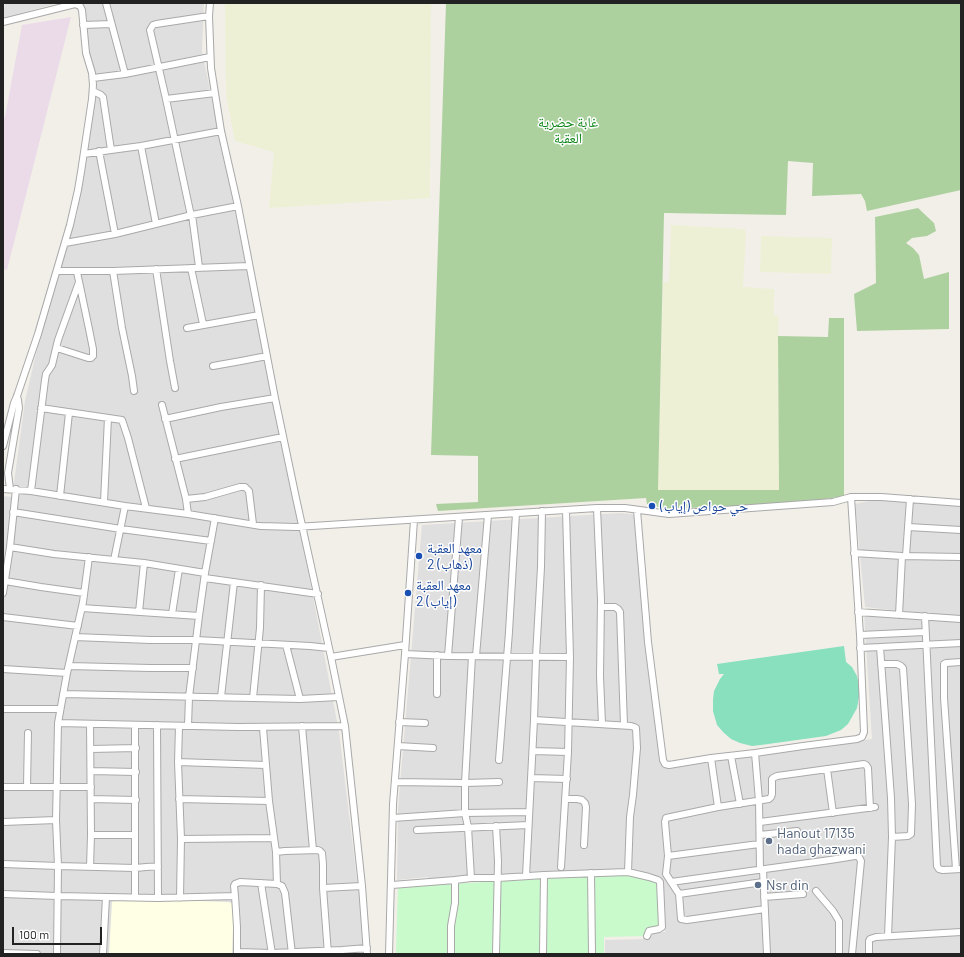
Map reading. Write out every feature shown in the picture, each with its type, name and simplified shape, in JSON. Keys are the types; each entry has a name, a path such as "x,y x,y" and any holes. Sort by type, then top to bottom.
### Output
{"street":[{"path":"106,3 125,74"},
{"path":"210,3 210,57 221,132 238,206 283,437 339,697 344,726 362,886 367,951 292,953 238,953 234,886 237,882 277,884 282,886 292,953"},
{"path":"3,22 75,4 78,5 81,8 86,53 93,78 93,91 78,190 57,271 40,328 14,403 3,446"},
{"path":"199,268 192,216 160,67 150,30 156,24 209,16"},
{"path":"83,25 111,24"},
{"path":"93,78 125,74 210,57"},
{"path":"93,91 103,97 110,150"},
{"path":"166,99 215,93"},
{"path":"84,154 221,132"},
{"path":"141,146 156,224"},
{"path":"99,151 115,234"},
{"path":"65,243 115,234 238,206"},
{"path":"57,271 113,272 249,266"},
{"path":"191,268 203,324"},
{"path":"156,269 175,388"},
{"path":"56,348 88,358 93,356 93,348 77,272"},
{"path":"113,272 134,390"},
{"path":"31,491 36,442 46,374 52,365 58,340 79,282"},
{"path":"186,328 259,315"},
{"path":"213,366 267,356"},
{"path":"3,593 13,512 8,473 19,408 17,396"},
{"path":"165,419 221,407 275,398"},
{"path":"162,404 186,500 188,514"},
{"path":"42,408 122,420 146,508"},
{"path":"60,496 69,413"},
{"path":"104,502 108,418"},
{"path":"175,459 283,437"},
{"path":"186,500 245,487 249,491 253,524"},
{"path":"10,489 188,514 261,526 302,527 596,508 625,508 669,514 833,502 851,497 910,499 961,503"},
{"path":"637,510 648,642 663,760 665,764 669,765 711,758 755,754 862,737 864,732 860,635 851,497"},
{"path":"899,615 910,499"},
{"path":"114,560 125,506"},
{"path":"596,508 601,607 600,676 602,724"},
{"path":"561,867 564,799 567,779 570,657 566,510"},
{"path":"526,876 542,511"},
{"path":"13,512 211,541"},
{"path":"499,760 508,656 516,513"},
{"path":"471,878 468,827 465,813 465,783 474,656 488,515"},
{"path":"448,656 459,517"},
{"path":"188,726 199,616 215,518"},
{"path":"389,954 393,818 414,520"},
{"path":"908,527 961,530"},
{"path":"10,546 54,554 179,569 234,582 318,594"},
{"path":"854,553 961,557"},
{"path":"57,954 58,866 56,820 58,722 82,608 89,557"},
{"path":"139,612 144,564"},
{"path":"172,614 179,569"},
{"path":"4,581 84,593"},
{"path":"221,697 234,582"},
{"path":"253,698 261,586"},
{"path":"601,607 615,607 620,612 624,725"},
{"path":"82,608 199,616"},
{"path":"858,612 961,619"},
{"path":"925,616 937,866 942,870 959,869 944,698 944,664 961,662"},
{"path":"3,617 78,626"},
{"path":"860,635 925,632"},
{"path":"75,637 196,640 329,648"},
{"path":"860,648 961,643"},
{"path":"286,645 300,699"},
{"path":"331,657 406,645"},
{"path":"880,647 891,798 892,837 888,936"},
{"path":"405,654 448,656 570,657"},
{"path":"437,655 437,694"},
{"path":"881,664 897,664 903,668 912,804 911,834 908,836 892,837"},
{"path":"69,666 193,668"},
{"path":"3,669 67,674"},
{"path":"63,694 300,699 339,697"},
{"path":"3,709 60,709"},
{"path":"534,720 624,725 634,726 636,728 637,748 634,795 630,817 628,872"},
{"path":"58,722 263,728 344,726"},
{"path":"399,722 425,723"},
{"path":"90,724 90,867"},
{"path":"135,725 135,897"},
{"path":"157,726 158,898"},
{"path":"179,726 178,762 181,840 180,898"},
{"path":"302,726 313,850"},
{"path":"263,728 269,801 276,852 277,884"},
{"path":"26,786 28,733"},
{"path":"398,746 433,748"},
{"path":"91,749 136,748"},
{"path":"532,751 568,752"},
{"path":"755,754 760,822 759,844 765,909 767,954"},
{"path":"731,756 740,804"},
{"path":"711,758 718,807"},
{"path":"178,762 266,765"},
{"path":"760,822 873,808 868,768 866,765 861,764 775,776 772,779 770,798 767,800 718,807 666,818 665,822 668,856 666,874 679,894 681,919 685,920 765,909"},
{"path":"827,769 833,813"},
{"path":"91,771 136,772"},
{"path":"531,778 567,779"},
{"path":"396,782 499,782"},
{"path":"3,787 91,787"},
{"path":"91,799 136,800"},
{"path":"179,799 269,801"},
{"path":"564,799 577,799 582,800 585,803 584,845"},
{"path":"393,818 465,813 529,812"},
{"path":"3,822 56,820"},
{"path":"417,830 528,825"},
{"path":"496,826 498,878 496,954"},
{"path":"760,835 797,831"},
{"path":"91,835 135,835"},
{"path":"181,840 273,838"},
{"path":"668,856 759,844"},
{"path":"276,852 313,850 320,851 323,855 323,888 327,952"},
{"path":"671,882 855,856 859,857 861,861 852,954"},
{"path":"3,864 135,868 158,866"},
{"path":"392,885 471,878 628,872 649,877 660,882 662,927 649,931 647,936"},
{"path":"591,873 592,954"},
{"path":"543,954 544,875"},
{"path":"451,954 451,926 455,903 455,880"},
{"path":"679,894 763,882"},
{"path":"261,883 272,953"},
{"path":"323,888 362,886"},
{"path":"816,891 833,911 838,921 839,954"},
{"path":"3,894 158,898 235,896"},
{"path":"764,897 803,894"},
{"path":"103,954 106,897"},
{"path":"868,954 870,939 876,937 961,932"},
{"path":"3,952 37,954"}],"shaded area":[{"path":"5,3 58,3 3,18"},
{"path":"83,3 204,3 202,51 300,529 339,732 366,954 3,954 3,496 12,497 25,401 40,336 77,215 93,96"},
{"path":"225,3 431,3 430,198 269,208 274,152 235,141 226,95"},
{"path":"71,17 7,270 3,269 3,119 5,117 22,25"},
{"path":"671,225 745,229 746,235 743,287 774,289 774,315 779,316 779,490 658,490 663,282 669,282"},
{"path":"761,236 832,238 831,274 760,272"},
{"path":"873,500 961,506 961,618 865,607 855,504"},
{"path":"621,513 638,515 663,768 872,739 864,614 961,621 961,954 605,954 605,940 647,939 649,933 665,932 662,878 631,868 456,877 458,902 432,906 428,877 397,880 398,808 422,525"},
{"path":"119,898 232,903 234,905 232,954 109,954 112,902"}],"green space":[{"name":"غابة حضرية العقبة","path":"446,3 961,3 961,190 867,211 865,201 861,194 812,196 813,163 788,161 786,215 664,213 658,490 779,490 778,336 828,337 829,318 844,318 844,496 801,503 666,509 647,504 646,498 438,511 436,504 478,502 478,456 431,455"},
{"path":"918,208 934,223 936,231 927,236 912,238 906,243 919,255 924,279 949,272 949,329 857,331 854,294 876,283 875,217"},
{"path":"844,646 846,662 852,667 857,676 860,691 857,708 848,724 841,730 826,736 752,746 731,739 717,725 713,711 714,691 724,674 719,674 717,664"},
{"path":"628,874 659,881 661,928 645,936 604,937 604,954 396,954 398,887"}],"place":[{"name":"حي حواص (إياب)","path":"652,506"},
{"name":"معهد العقبة 2 (ذهاب)","path":"419,556"},
{"name":"معهد العقبة 2 (إياب)","path":"408,593"},
{"name":"Hanout 17135 hada ghazwani","path":"769,841"},
{"name":"Nsr din","path":"758,885"}]}
